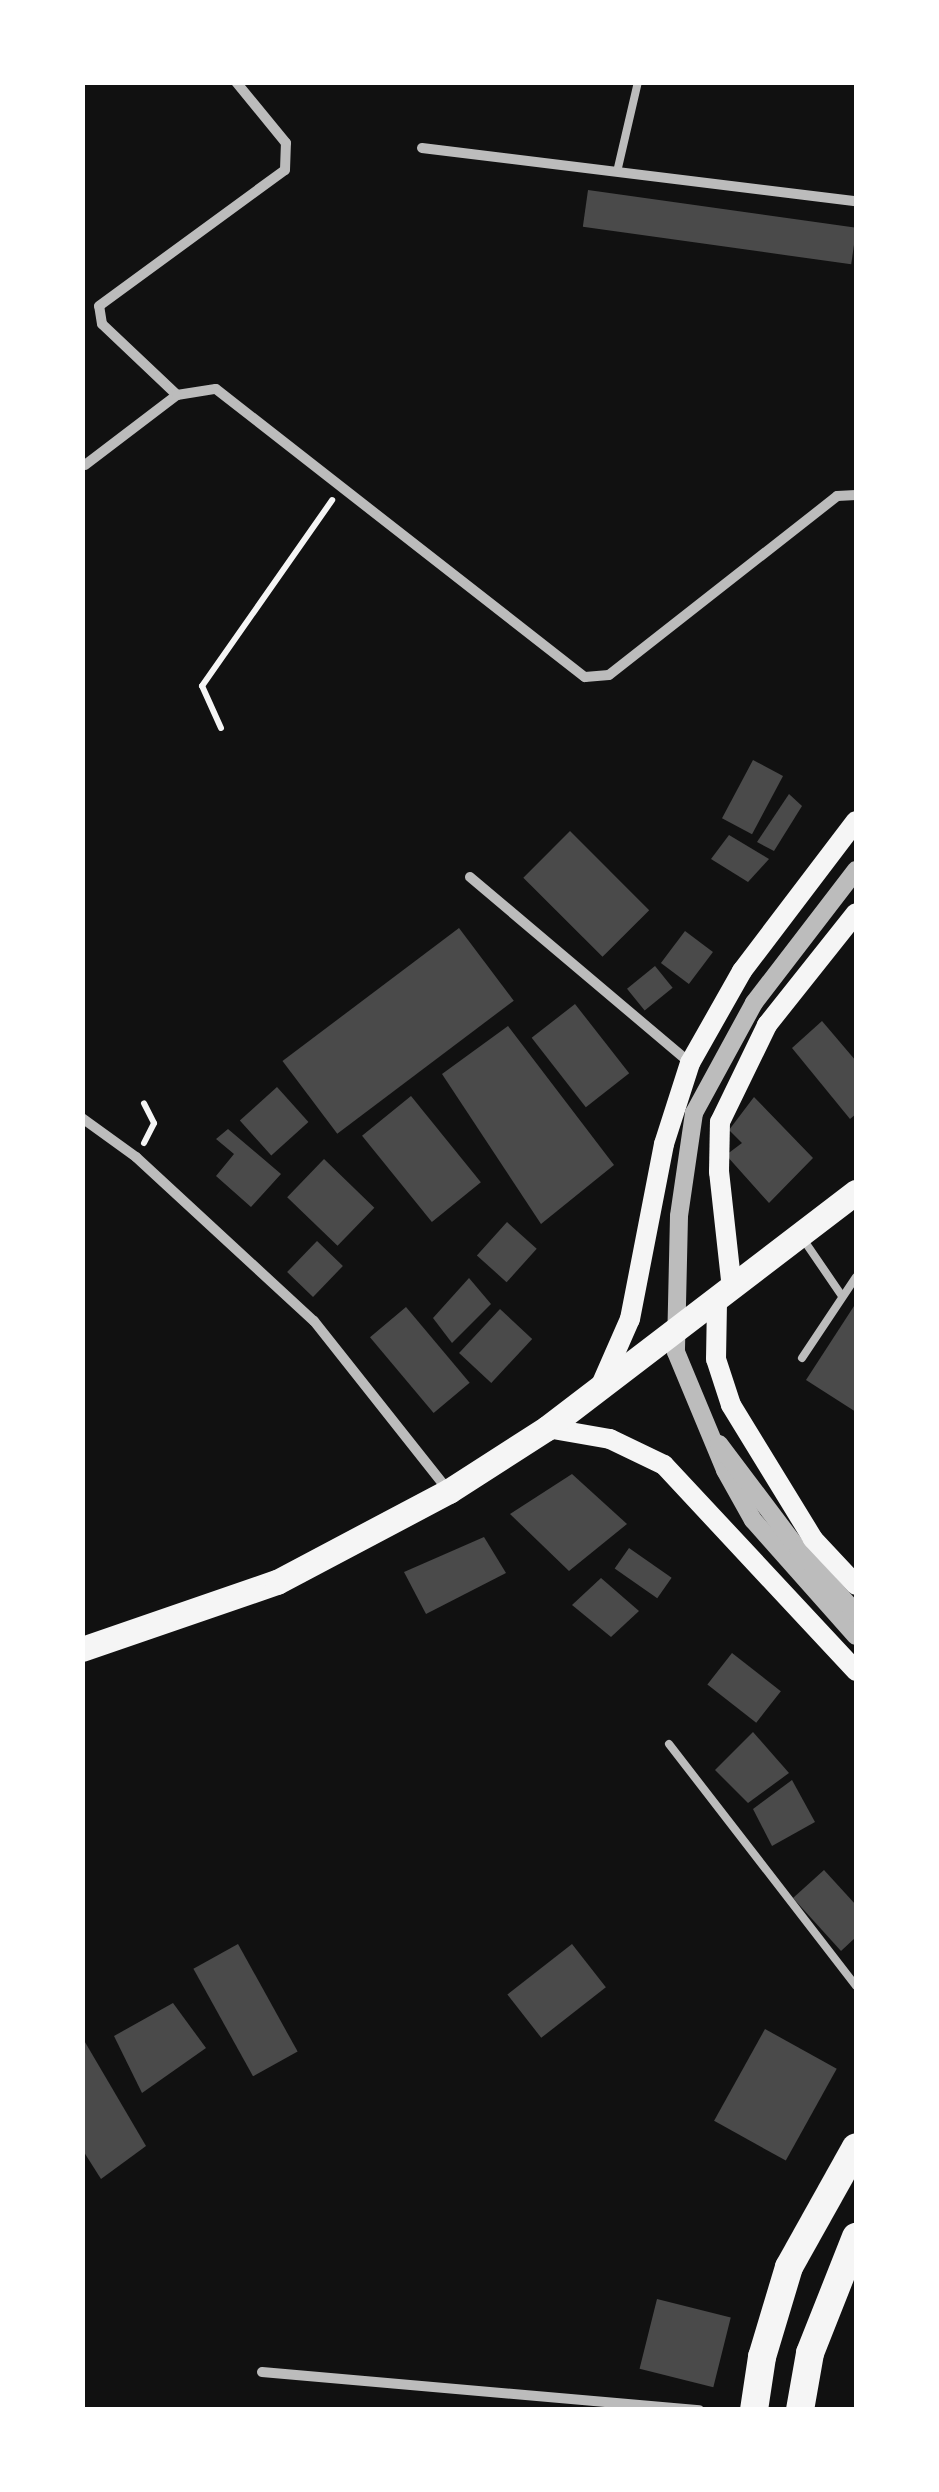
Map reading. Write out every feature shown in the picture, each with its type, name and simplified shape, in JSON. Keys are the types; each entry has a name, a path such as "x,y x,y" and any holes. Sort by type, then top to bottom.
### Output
{"highway":[{"path":"754,2410 762,2357 789,2267 856,2147"},
{"path":"800,2410 810,2353 856,2238"}],"main road":[{"path":"601,1386 630,1319 664,1144 690,1063 742,971 856,821"},
{"path":"856,913 768,1025 720,1122 716,1359 731,1405 813,1539 856,1584"},
{"path":"82,1649 277,1582 449,1491 546,1428 856,1192"},
{"path":"546,1428 610,1438 664,1465 856,1671"}],"street":[{"path":"177,396 102,324 100,306 285,170 286,142 236,82"},
{"path":"422,148 856,202"},
{"path":"85,465 177,396 216,389 585,677 609,675 838,496 856,496"},
{"path":"856,870 754,1003 694,1114 679,1216 676,1352 754,1520 856,1636"},
{"path":"470,877 690,1063"},
{"path":"82,1118 136,1157 314,1320 449,1491"},
{"path":"715,1440 798,1549 856,1612"},
{"path":"262,2372 699,2410"}],"lane":[{"path":"617,172 638,82"},
{"path":"800,1235 842,1296"},
{"path":"802,1358 856,1277"},
{"path":"669,1744 856,1986"}],"path":[{"path":"220,728 202,686 341,486"},
{"path":"136,1157 154,1124 144,1103"}],"building":[{"path":"588,190 856,228 851,264 583,227"},
{"path":"753,760 783,776 752,834 722,818"},
{"path":"789,794 802,806 774,851 757,842"},
{"path":"570,831 649,910 603,957 523,878"},
{"path":"729,835 769,859 748,882 711,859"},
{"path":"459,928 514,1001 337,1134 283,1061"},
{"path":"685,931 713,952 689,984 661,963"},
{"path":"655,966 673,988 645,1010 627,989"},
{"path":"575,1004 629,1073 586,1107 532,1038"},
{"path":"822,1021 856,1061 856,1114 850,1119 792,1048"},
{"path":"508,1026 614,1165 541,1224 442,1074"},
{"path":"277,1087 308,1122 271,1155 240,1120"},
{"path":"411,1096 481,1182 432,1222 362,1136"},
{"path":"754,1097 813,1158 769,1203 726,1155 742,1143 729,1130"},
{"path":"228,1129 281,1174 251,1207 216,1176 234,1154 216,1139"},
{"path":"324,1159 374,1208 338,1246 287,1197"},
{"path":"507,1222 537,1249 507,1282 477,1255"},
{"path":"317,1241 343,1266 313,1297 287,1272"},
{"path":"469,1278 491,1304 452,1343 433,1318"},
{"path":"856,1303 856,1412 806,1380"},
{"path":"406,1307 470,1383 434,1413 370,1337"},
{"path":"500,1309 532,1339 491,1383 459,1353"},
{"path":"572,1474 627,1524 569,1571 510,1514"},
{"path":"484,1537 506,1573 426,1614 404,1572"},
{"path":"629,1548 672,1578 657,1598 615,1568"},
{"path":"601,1578 639,1611 611,1637 572,1605"},
{"path":"732,1653 781,1691 756,1723 707,1685"},
{"path":"753,1732 789,1773 748,1803 715,1770"},
{"path":"792,1780 815,1822 772,1846 753,1809"},
{"path":"824,1870 856,1905 856,1937 841,1951 793,1898"},
{"path":"238,1944 298,2052 253,2076 193,1969"},
{"path":"572,1944 606,1987 541,2038 507,1994"},
{"path":"173,2003 206,2048 142,2093 114,2036"},
{"path":"765,2029 837,2069 786,2161 714,2121"},
{"path":"82,2037 146,2146 101,2179 82,2149"},
{"path":"657,2299 731,2317 713,2387 640,2369"}]}
